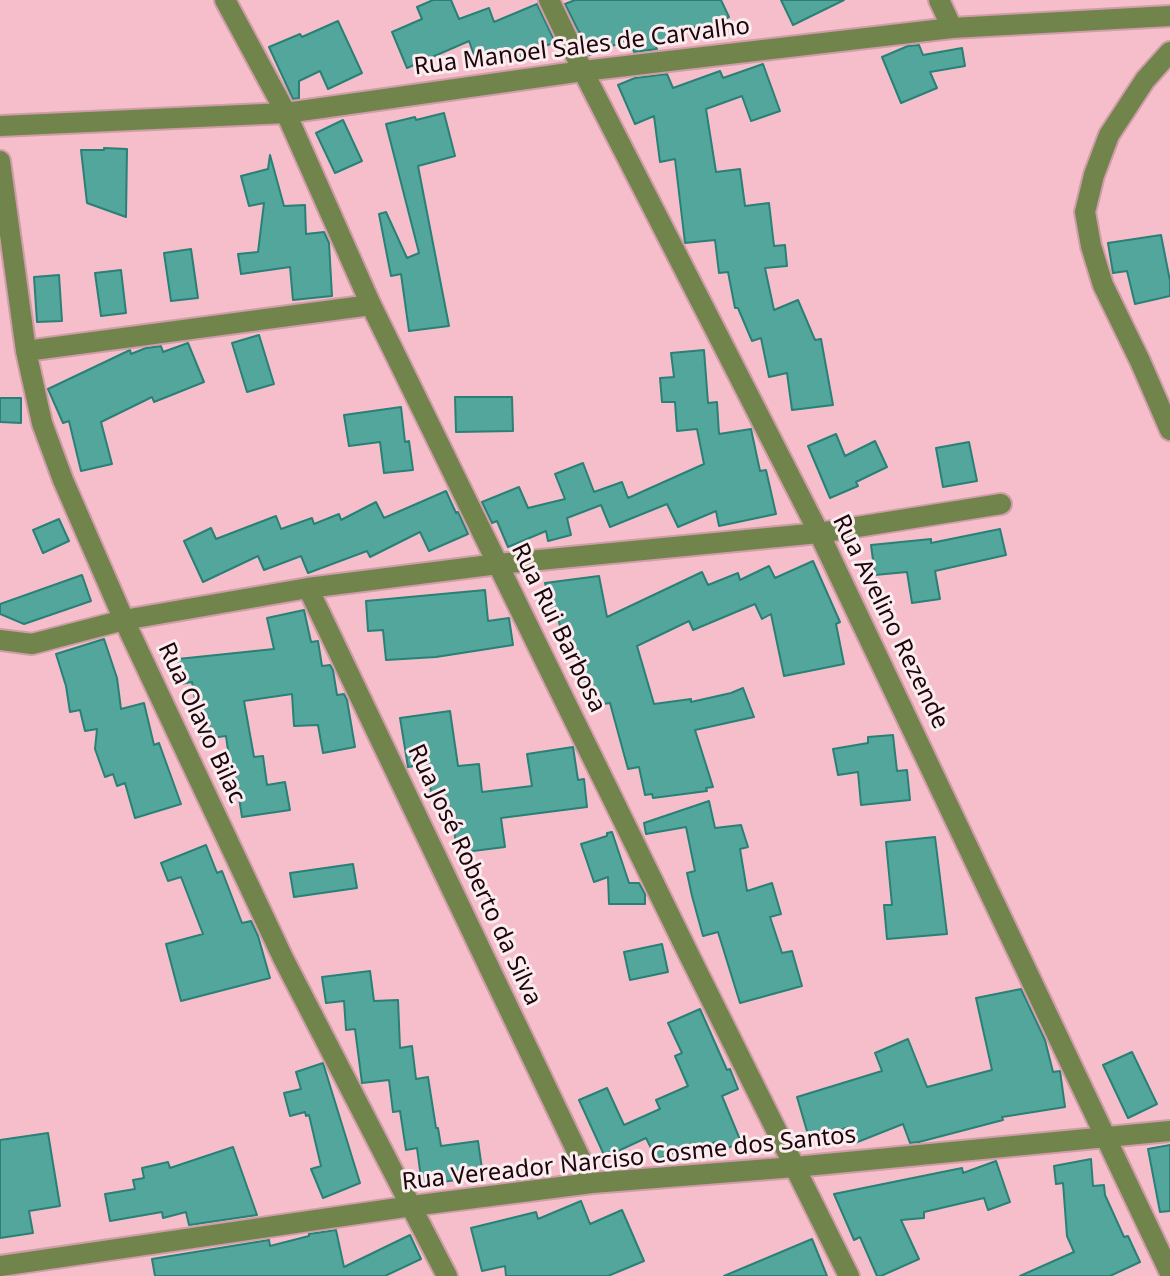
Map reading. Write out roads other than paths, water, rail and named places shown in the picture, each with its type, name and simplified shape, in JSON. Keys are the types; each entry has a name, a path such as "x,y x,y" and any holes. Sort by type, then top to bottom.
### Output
{"street":[{"name":"Rua Rui Barbosa","path":"225,0 286,113 371,305 849,1276"},
{"name":"Rua Avelino Rezende","path":"549,0 819,533 1170,1273"},
{"path":"939,0 952,28"},
{"name":"Rua Manoel Sales de Carvalho","path":"0,126 286,113 583,71 952,28 1170,16"},
{"path":"1170,52 1145,80 1109,135 1094,175 1085,212 1103,285 1170,430"},
{"name":"Rua Olavo Bilac","path":"0,161 26,351 42,423 58,466 124,620 284,960 447,1276"},
{"path":"26,351 371,305"},
{"path":"0,640 32,644 124,620 308,588 498,564 819,533 1001,504"},
{"name":"Rua José Roberto da Silva","path":"308,588 592,1183"},
{"name":"Rua Vereador Narciso Cosme dos Santos","path":"0,1266 57,1267 412,1206 592,1183 1170,1131"}]}
